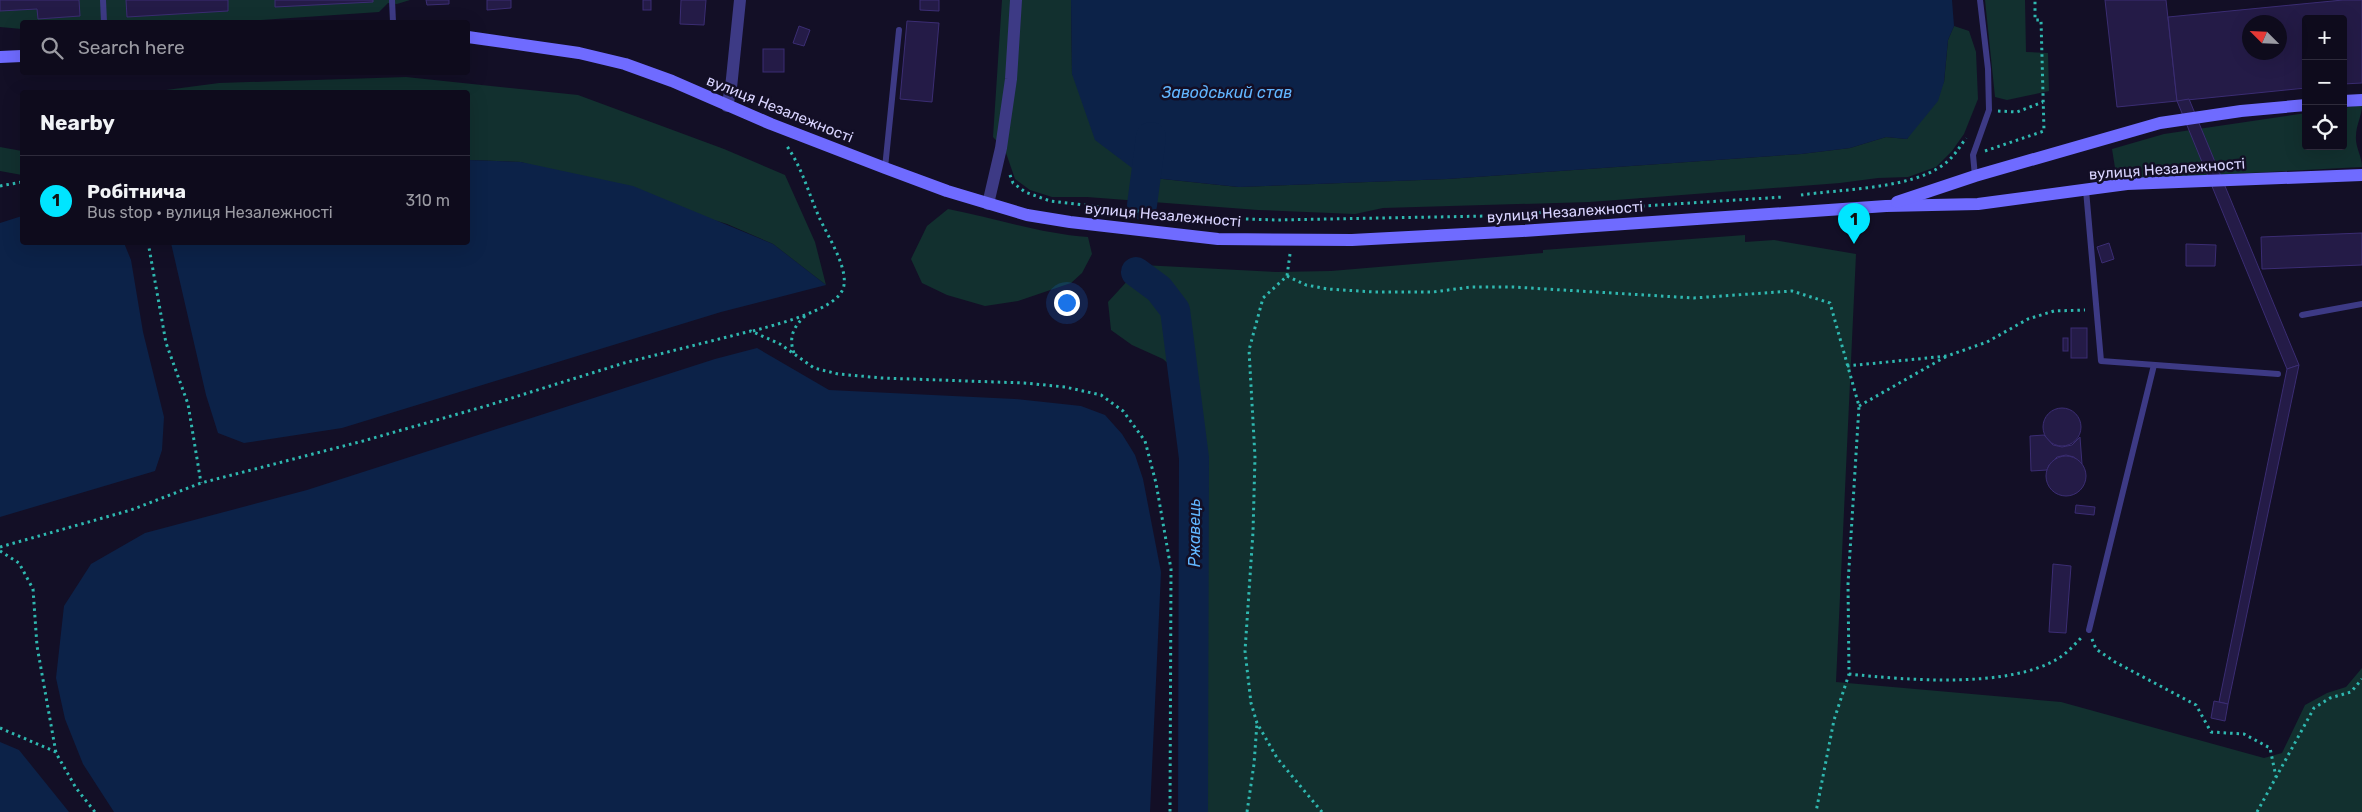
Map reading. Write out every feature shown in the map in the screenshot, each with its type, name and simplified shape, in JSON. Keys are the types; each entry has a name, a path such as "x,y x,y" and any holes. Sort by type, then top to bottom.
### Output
{"main road":[{"name":"вулиця Незалежності","path":"470,37 579,53 625,64 672,81 727,106 886,168 988,204 1027,215 1070,222 1218,238 1290,241 1522,232 1886,206 1978,204 2127,184 2362,175"},
{"path":"0,57 20,56"},
{"path":"2347,102 2362,100"},
{"name":"вулиця Незалежності","path":"1886,206 1975,176 2160,124 2241,111 2302,105"}],"street":[{"path":"727,106 731,88 740,0"},
{"path":"988,204 1000,148 1011,79 1016,0"}],"lane":[{"path":"102,0 104,20"},
{"path":"392,0 393,20"},
{"path":"1975,176 1973,155 1989,110 1988,69 1980,0"},
{"path":"886,168 899,30"},
{"path":"2086,190 2101,360 2278,374"},
{"path":"2302,315 2362,304"},
{"path":"2089,630 2154,365"}],"path":[{"path":"1973,155 2044,131 2041,20 2035,20 2035,0"},
{"path":"1989,110 2017,112 2043,102"},
{"path":"1800,196 1909,180 1943,166 1954,155 1968,135"},
{"path":"1000,148 1013,183 1025,192 1050,201 1188,217 1342,220 1487,216 1791,196"},
{"path":"0,547 131,510 201,483 373,439 624,363 751,331 829,303 841,293 845,282 836,251 819,218 797,160"},
{"path":"0,186 20,182"},
{"path":"1246,812 1254,764 1256,723 1251,703 1245,651 1253,532 1255,457 1249,350 1263,298 1287,276 1290,263 1290,241"},
{"path":"149,245 166,343 188,404 201,483"},
{"path":"1287,276 1306,285 1320,288 1374,292 1433,292 1471,287 1513,287 1694,298 1792,291 1830,303 1846,366 1859,406 1848,584 1849,674 1834,720 1816,812"},
{"path":"1859,406 1947,356 1987,342 2028,319 2054,311 2096,309"},
{"path":"794,354 791,343 793,332 808,312"},
{"path":"751,331 780,344 814,368 838,374 882,378 1024,382 1065,387 1102,395 1123,411 1145,441 1156,483 1171,569 1170,812"},
{"path":"1846,366 1947,356"},
{"path":"0,551 19,563 33,589 37,646 56,753 76,788 95,812"},
{"path":"1849,674 1938,679 2018,674 2060,658 2089,630 2096,649 2115,662 2196,705 2211,732 2244,734 2270,748 2276,777"},
{"path":"2257,812 2314,708 2330,698 2351,692 2362,679"},
{"path":"1256,723 1277,758 1322,812"},
{"path":"0,728 56,753"}],"green space":[{"path":"0,0 410,0 397,4 388,3 379,12 261,20 20,20 20,29 0,27"},
{"path":"1002,0 1071,0 1072,74 1144,177 1238,187 1447,179 1801,154 1850,148 1886,137 1907,139 1944,82 1948,40 1954,26 1969,31 1976,52 1978,99 1964,134 1952,151 1936,167 1908,177 1590,202 1383,208 1355,214 1258,210 1087,197 1052,197 1030,190 1015,179 1005,150 993,137"},
{"path":"1985,0 2025,0 2026,52 2048,53 2049,91 2007,100 1995,97"},
{"path":"406,77 578,95 724,149 785,175 815,242 826,285 773,244 727,224 521,162 470,160 470,90 166,90 219,83"},
{"path":"2362,105 2356,140 2362,167 2117,180 2112,149 2164,134 2302,114 2302,150 2347,150 2347,107"},
{"path":"0,147 20,151 20,175 0,171"},
{"path":"948,209 1052,233 1088,237 1092,254 1082,273 1071,283 1018,301 985,306 947,295 922,283 911,259 927,226"},
{"path":"1745,235 1745,242 1774,240 1856,254 1836,682 2061,702 2264,758 2282,753 2305,705 2327,693 2346,687 2362,668 2362,812 1204,812 1199,513 1189,436 1185,379 1163,359 1132,345 1111,330 1108,302 1142,265 1277,272 1331,271 1543,253 1543,250"}],"water":[{"name":"Заводський став","path":"1071,0 1952,0 1954,26 1948,40 1944,82 1938,101 1907,139 1886,137 1850,148 1801,154 1447,179 1239,187 1144,177 1095,140 1072,74"},
{"path":"470,160 521,162 633,186 773,244 826,285 721,312 342,428 244,443 218,433 206,395 171,245 470,245"},
{"path":"20,217 20,245 125,245 131,260 143,332 164,417 162,450 155,471 0,517 0,223"},
{"path":"757,348 829,390 1015,399 1081,406 1105,415 1122,434 1135,455 1143,479 1161,572 1150,812 114,812 83,764 65,719 56,678 64,606 91,564 145,533 307,490 715,359"},
{"path":"0,742 19,750 69,812 0,812"}],"building":[{"path":"0,0 79,0 80,16 38,19 37,9 0,11"},
{"path":"126,0 228,0 228,11 127,17"},
{"path":"275,0 373,0 373,2 275,7"},
{"path":"426,0 449,0 449,4 427,5"},
{"path":"487,0 511,0 511,8 487,10"},
{"path":"643,0 651,0 651,10 643,10"},
{"path":"681,0 706,0 704,25 680,24"},
{"path":"920,0 939,0 939,11 920,10"},
{"path":"2105,0 2166,0 2177,101 2117,107"},
{"path":"2343,0 2362,0 2362,83 2347,84 2347,15 2302,15 2302,88 2177,101 2168,17"},
{"path":"907,21 939,23 932,102 900,99"},
{"path":"799,26 810,30 804,46 793,43"},
{"path":"763,49 784,49 784,72 763,72"},
{"path":"2189,99 2299,365 2287,369 2177,101"},
{"path":"2362,233 2362,265 2262,269 2261,237"},
{"path":"2109,243 2114,259 2102,263 2097,247"},
{"path":"2186,244 2216,245 2215,266 2186,266"},
{"path":"2071,328 2087,328 2087,358 2071,358"},
{"path":"2063,338 2068,338 2068,351 2063,351"},
{"path":"2299,365 2228,704 2219,702 2287,369"},
{"path":"2062,408 2076,413 2081,427 2076,441 2062,446 2048,441 2043,427 2048,413"},
{"path":"2044,435 2053,445 2062,447 2072,445 2080,437 2082,464 2074,457 2066,455 2057,457 2047,470 2031,471 2030,436"},
{"path":"2070,456 2077,459 2083,465 2086,476 2085,484 2077,493 2070,496 2062,496 2055,493 2047,484 2046,472 2049,465 2058,457"},
{"path":"2076,505 2095,507 2094,515 2075,513"},
{"path":"2053,564 2071,566 2066,633 2049,632"},
{"path":"2214,701 2228,704 2225,721 2211,718"}],"waterway":[{"path":"1142,205 1151,137"},
{"name":"Ржавець","path":"1136,272 1159,289 1175,310 1194,458 1193,812"}],"place":[{"name":"Робітнича","path":"1854,244"}]}
